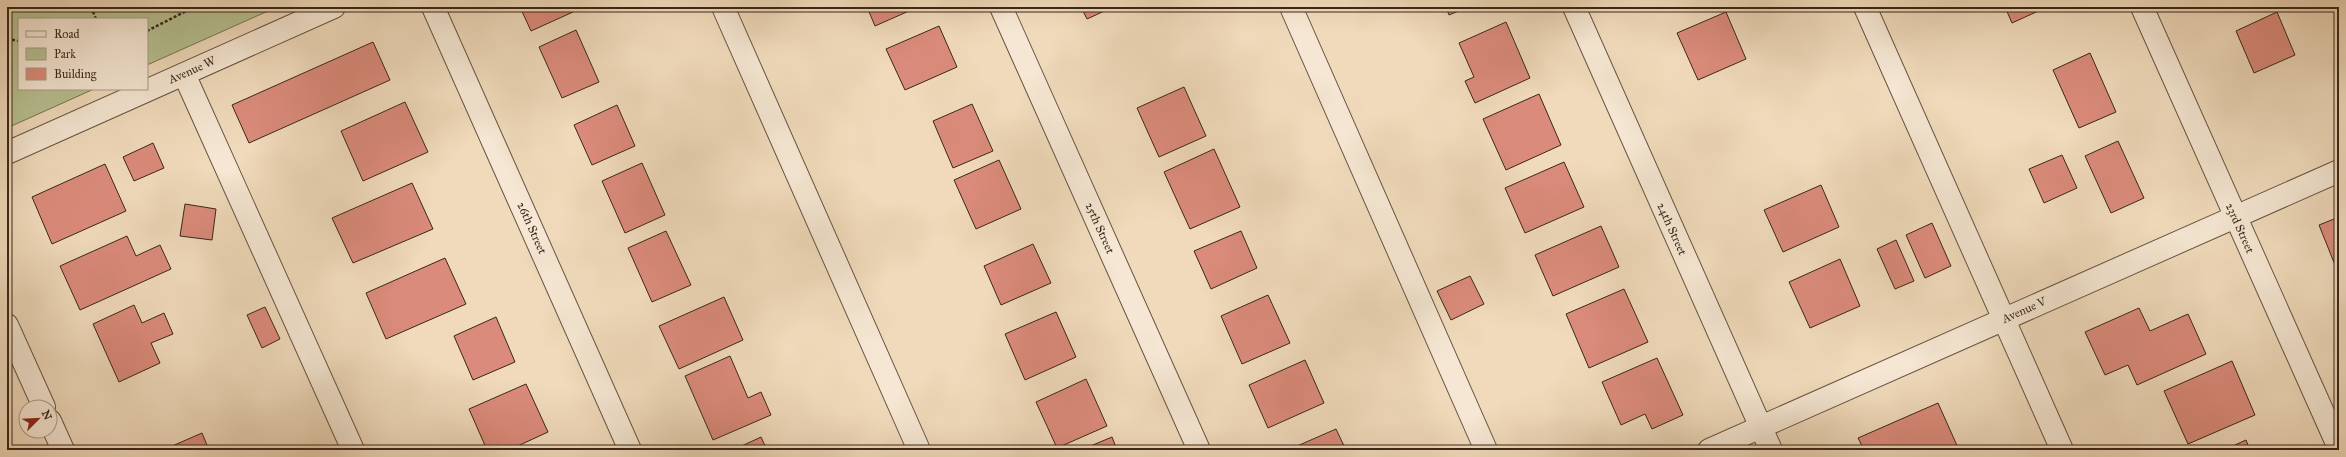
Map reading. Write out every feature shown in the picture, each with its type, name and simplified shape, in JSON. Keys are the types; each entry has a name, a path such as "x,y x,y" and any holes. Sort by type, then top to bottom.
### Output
{"street":[{"name":"Avenue W","path":"7,153 334,7"},
{"name":"26th Street","path":"433,7 630,450"},
{"path":"723,7 919,450"},
{"name":"25th Street","path":"1001,7 1199,450"},
{"path":"1291,7 1486,450"},
{"name":"24th Street","path":"1574,7 1771,450"},
{"path":"1865,7 2062,450"},
{"name":"23rd Street","path":"2142,7 2339,448"},
{"path":"184,74 353,450"},
{"name":"Avenue V","path":"1709,450 2339,171"},
{"path":"7,325 40,399"},
{"path":"58,439 63,450"}],"path":[{"path":"91,7 96,18"},
{"path":"148,30 194,7"},
{"path":"7,39 18,41"}],"green space":[{"path":"7,7 277,7 148,65 148,18 18,18 18,90 92,90 7,128"}],"building":[{"path":"520,7 584,7 531,31"},
{"path":"867,7 918,7 875,26"},
{"path":"1081,7 1113,7 1087,19"},
{"path":"1446,7 1468,7 1449,15"},
{"path":"2005,7 2047,7 2012,23"},
{"path":"1726,12 1746,59 1698,80 1677,33"},
{"path":"2277,12 2295,55 2254,73 2236,31"},
{"path":"1506,22 1530,78 1475,103 1465,81 1474,77 1459,43"},
{"path":"939,26 957,67 905,90 886,49"},
{"path":"576,30 599,82 562,98 539,47"},
{"path":"373,42 390,80 249,143 232,105"},
{"path":"2090,53 2116,112 2079,128 2053,70"},
{"path":"1184,87 1206,136 1159,157 1137,108"},
{"path":"1539,94 1561,145 1506,170 1483,119"},
{"path":"405,102 428,152 363,181 341,131"},
{"path":"972,104 993,151 953,168 933,121"},
{"path":"617,105 635,146 592,165 574,125"},
{"path":"2118,141 2144,198 2111,213 2085,156"},
{"path":"153,143 164,168 134,181 123,157"},
{"path":"1214,149 1240,207 1190,229 1164,172"},
{"path":"2062,155 2077,188 2044,203 2029,169"},
{"path":"999,160 1021,209 976,229 954,180"},
{"path":"1564,162 1584,207 1525,233 1505,188"},
{"path":"642,163 665,215 625,233 602,181"},
{"path":"105,164 126,211 52,244 32,197"},
{"path":"412,183 433,229 353,263 332,218"},
{"path":"1821,185 1839,227 1783,252 1764,210"},
{"path":"185,204 216,209 212,240 180,236"},
{"path":"2339,217 2339,269 2337,270 2319,225"},
{"path":"1932,223 1951,266 1925,278 1906,235"},
{"path":"1601,226 1619,267 1553,296 1535,255"},
{"path":"666,231 691,285 652,302 628,248"},
{"path":"1241,231 1257,268 1211,289 1194,251"},
{"path":"127,236 136,256 160,245 171,269 80,310 60,266"},
{"path":"1896,240 1914,281 1895,289 1877,249"},
{"path":"1033,244 1051,283 1001,305 984,266"},
{"path":"445,258 466,304 386,339 366,293"},
{"path":"1840,259 1860,306 1810,328 1789,282"},
{"path":"1470,276 1484,304 1451,320 1437,291"},
{"path":"1624,289 1648,342 1589,368 1566,314"},
{"path":"1268,295 1290,343 1242,364 1221,316"},
{"path":"724,297 743,340 679,369 659,326"},
{"path":"134,305 142,323 164,313 173,334 151,343 160,363 119,382 93,324"},
{"path":"265,307 280,339 262,348 247,315"},
{"path":"2139,308 2150,331 2188,314 2206,354 2137,385 2128,365 2105,375 2085,332"},
{"path":"1056,312 1076,357 1025,380 1005,334"},
{"path":"496,317 515,362 473,380 454,336"},
{"path":"730,356 748,398 761,392 771,415 713,440 685,376"},
{"path":"1657,358 1683,415 1652,429 1645,414 1621,425 1602,382"},
{"path":"1305,360 1324,403 1268,428 1249,385"},
{"path":"2232,361 2255,415 2188,444 2164,391"},
{"path":"1086,379 1107,426 1057,448 1036,402"},
{"path":"526,384 548,432 509,450 487,450 469,409"},
{"path":"1938,403 1959,450 1864,450 1858,438"},
{"path":"1336,429 1346,450 1288,450"},
{"path":"202,433 209,450 163,450"},
{"path":"761,437 767,450 733,450"},
{"path":"1112,437 1117,450 1081,450"},
{"path":"2246,440 2250,450 2224,450"}]}
